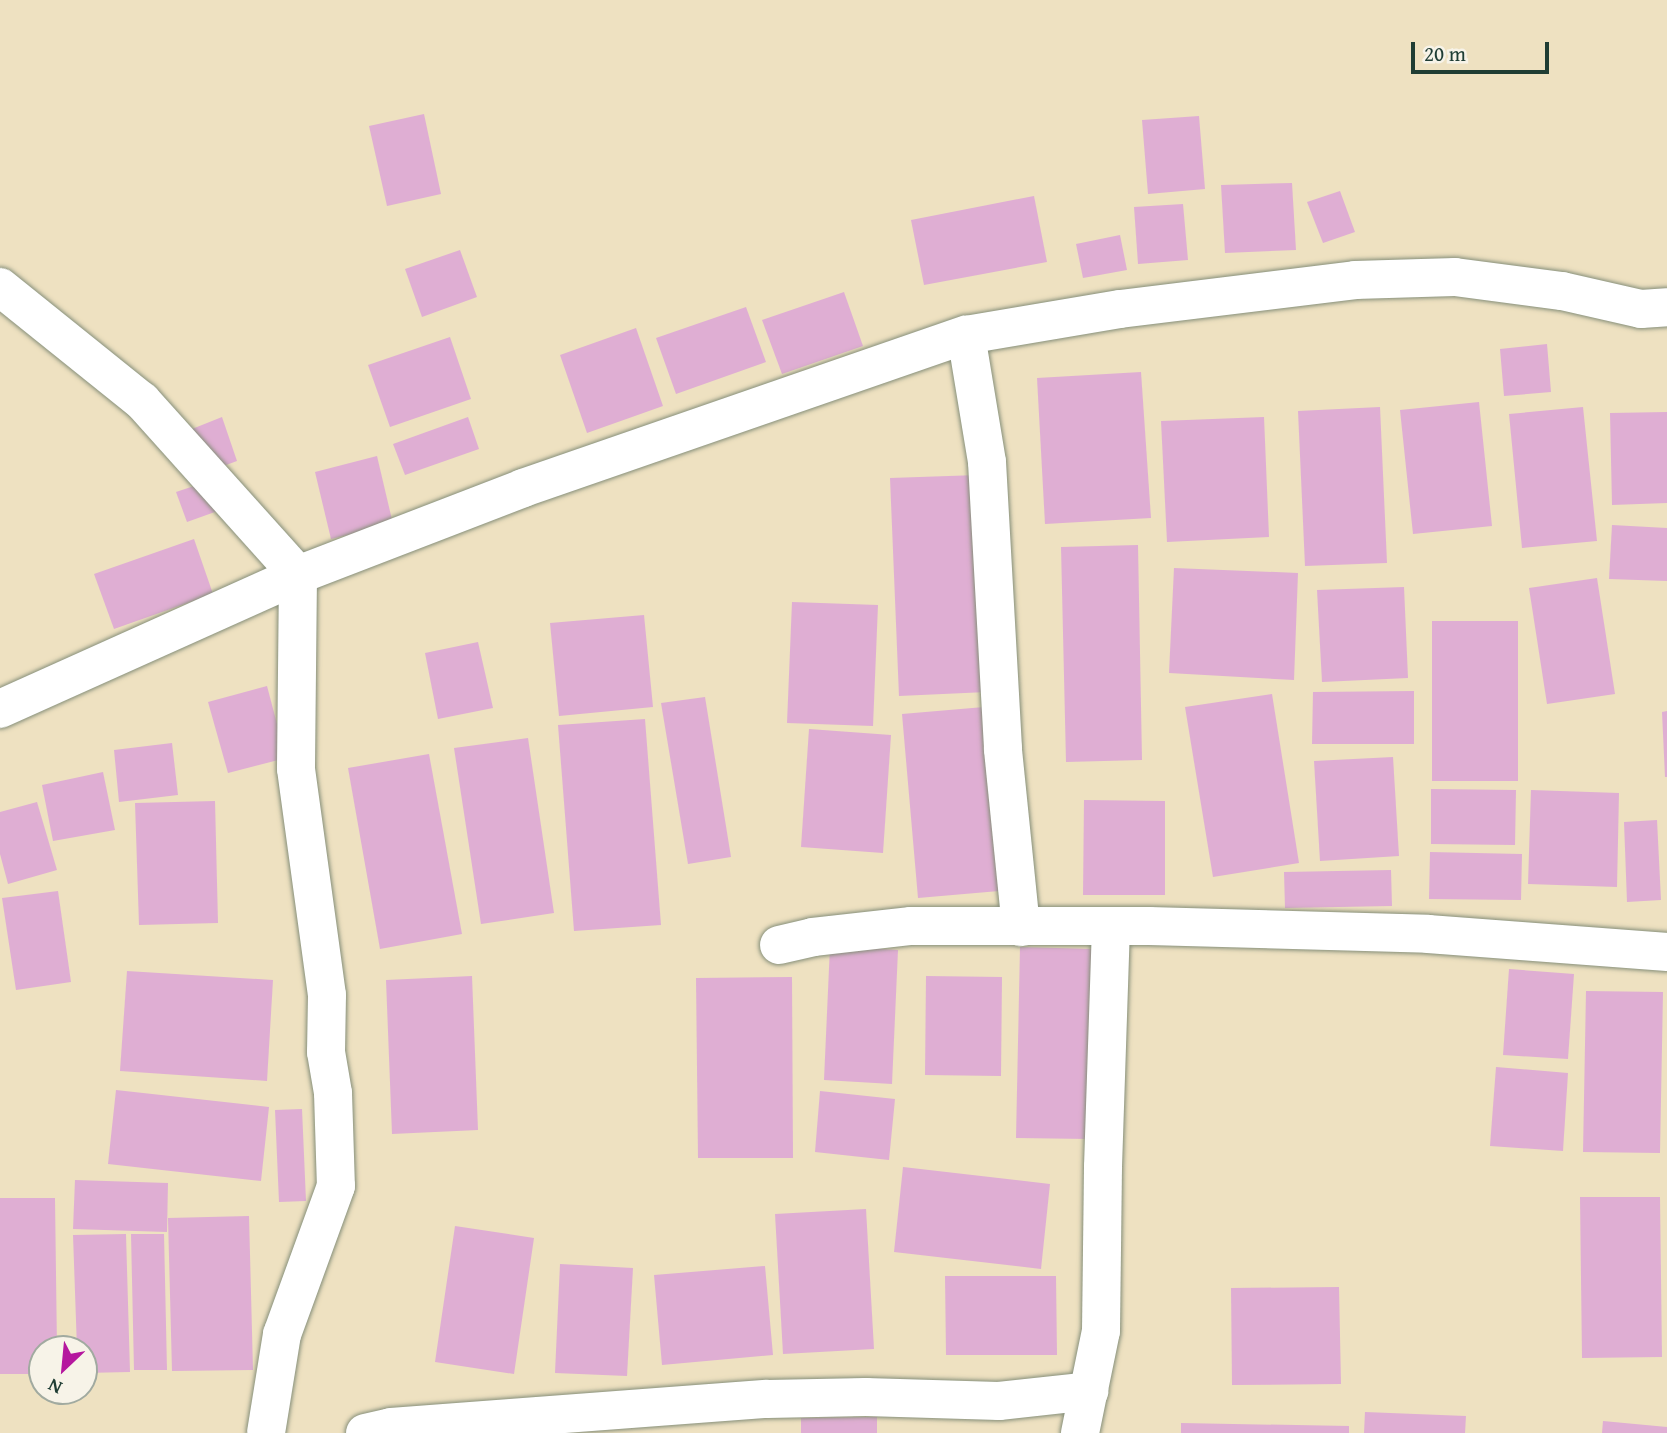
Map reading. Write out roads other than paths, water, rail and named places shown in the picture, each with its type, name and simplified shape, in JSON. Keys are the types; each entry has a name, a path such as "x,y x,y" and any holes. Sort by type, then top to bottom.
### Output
{"street":[{"path":"0,709 298,575 523,488 966,335 1120,310 1355,280 1455,278 1562,291 1641,309 1667,307"},
{"path":"0,287 142,401 298,575 296,769 327,995 326,1052 333,1093 335,1186 282,1334 274,1398 266,1433"},
{"path":"966,335 987,462 1003,750 1021,927"},
{"path":"779,945 813,937 911,926 1201,926 1428,934 1667,952"},
{"path":"1080,1433 1101,1331 1111,927"},
{"path":"365,1433 403,1426 767,1399 866,1397 999,1401 1089,1391"}]}
